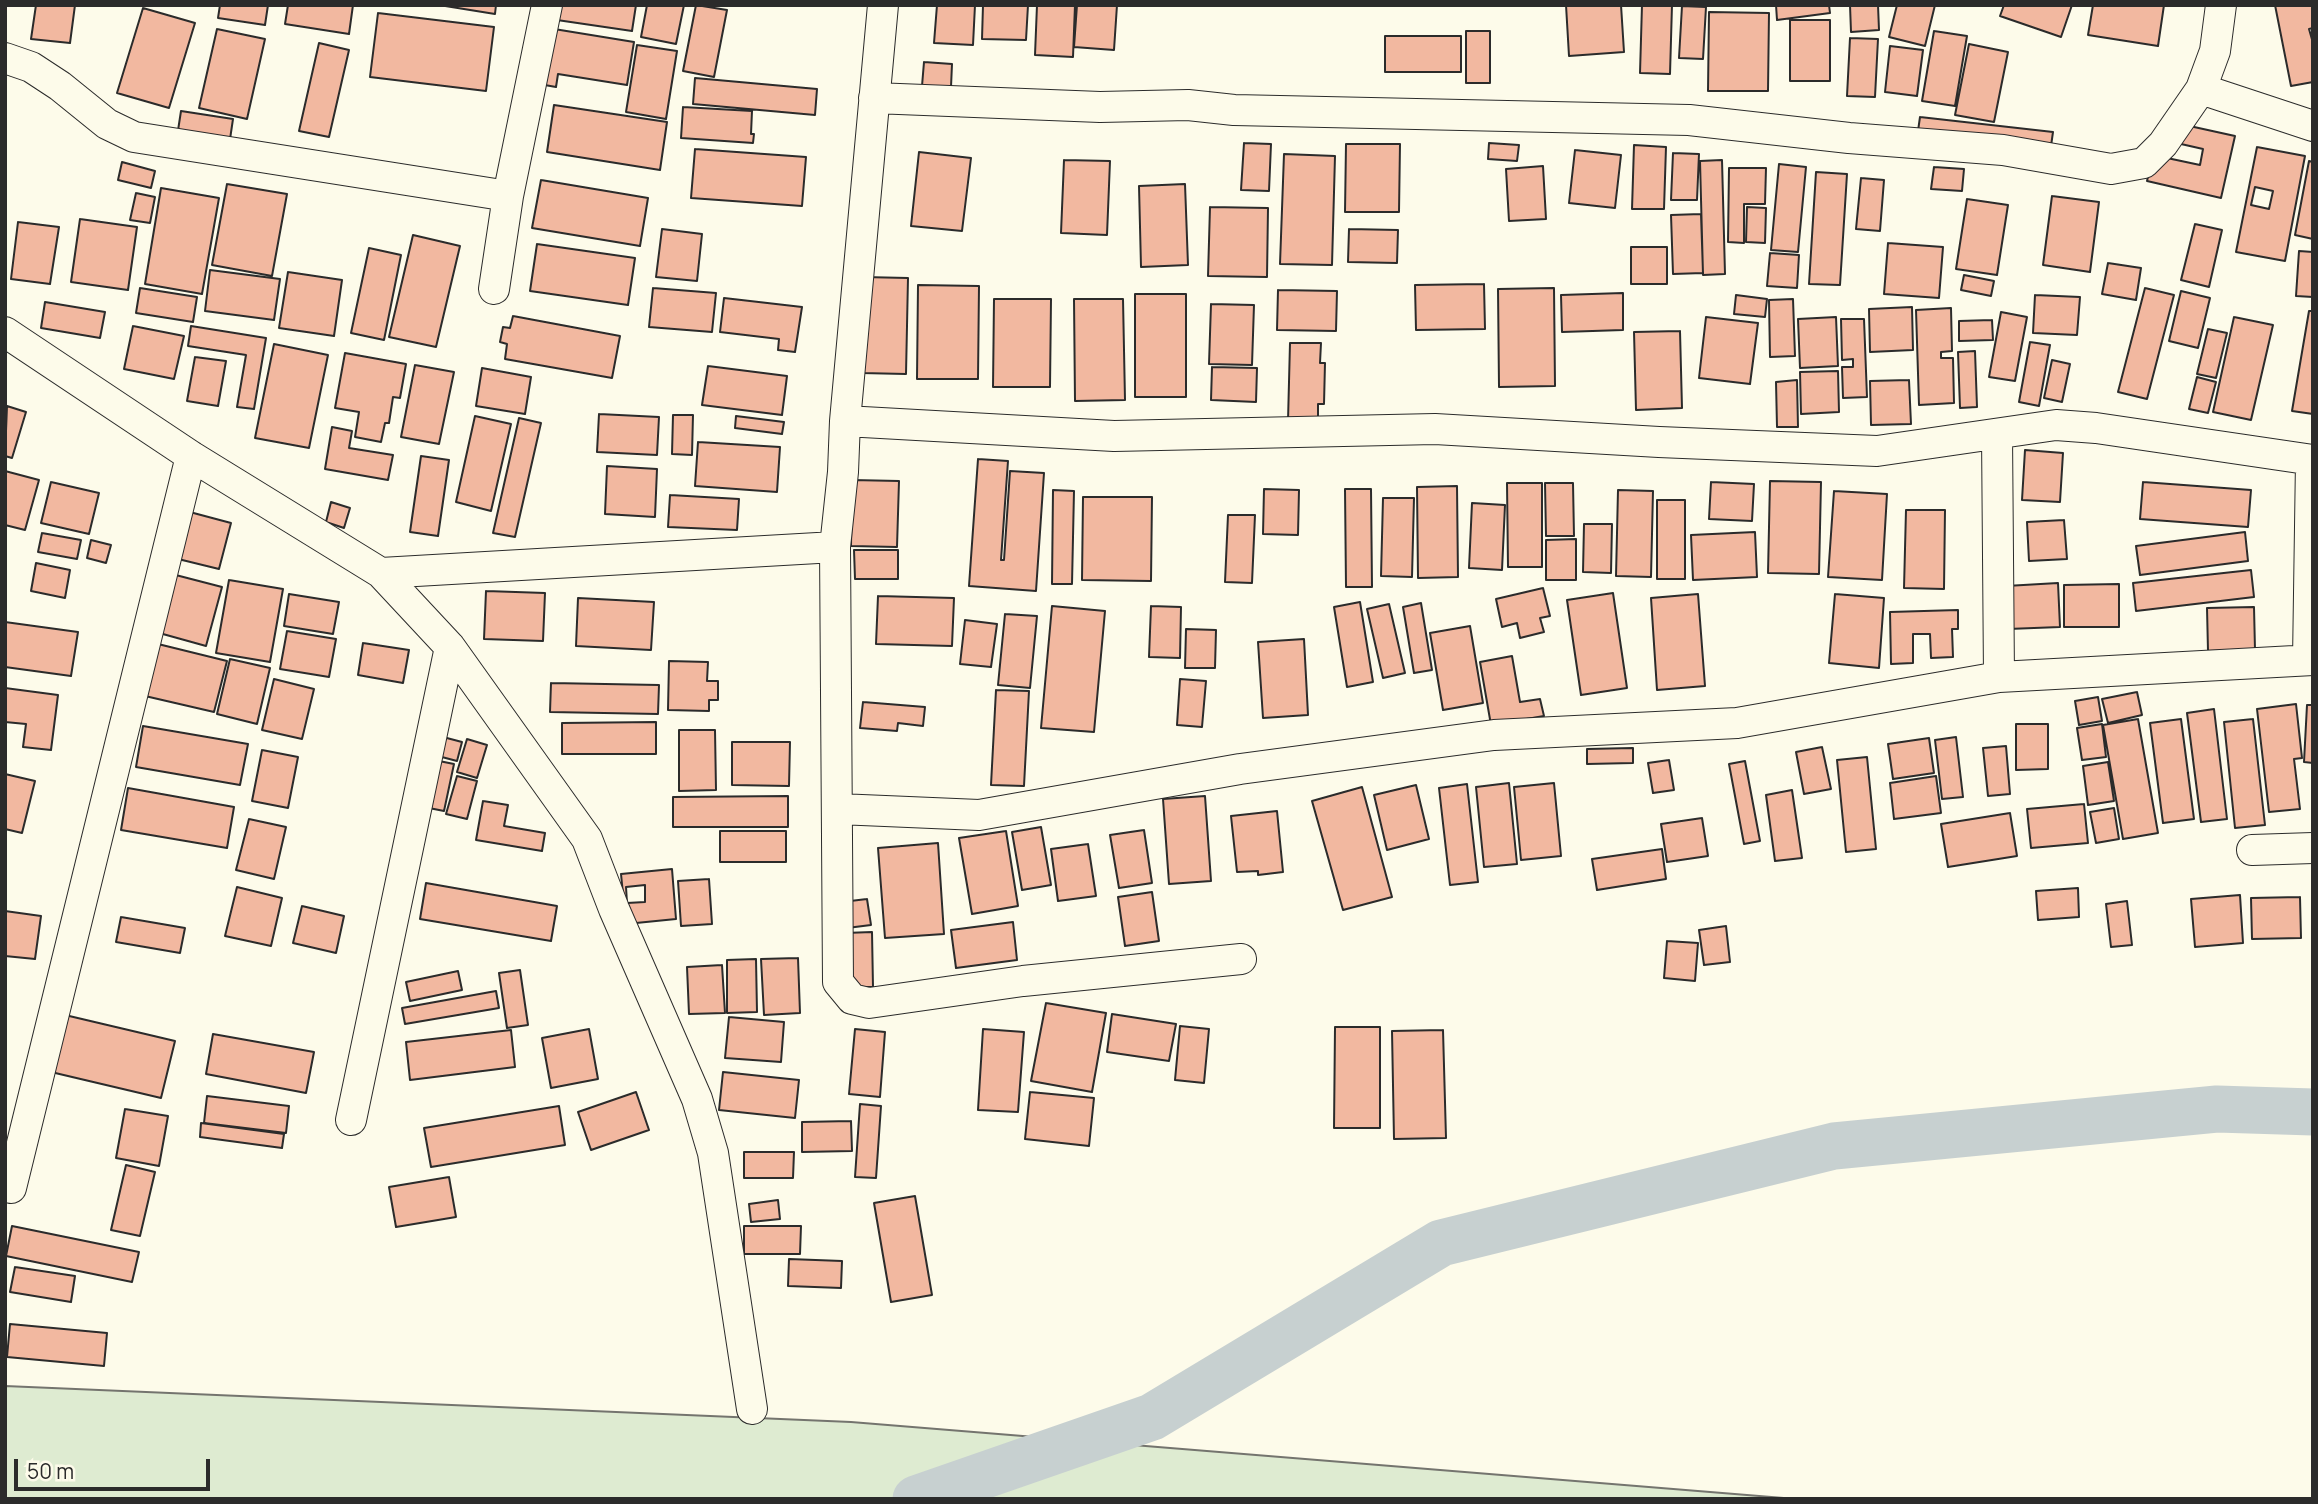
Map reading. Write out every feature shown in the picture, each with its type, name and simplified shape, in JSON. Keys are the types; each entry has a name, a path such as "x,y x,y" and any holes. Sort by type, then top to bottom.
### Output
{"street":[{"path":"494,289 508,196 547,5"},
{"path":"883,5 835,547 838,982 852,999 869,1003 1023,981 1241,960"},
{"path":"873,98 1100,107 1188,104 1234,110 1689,121 1849,138 2003,150 2110,169 2144,163 2163,144 2201,89 2215,51 2221,5"},
{"path":"5,58 31,67 61,86 107,124 134,137 508,196"},
{"path":"2201,89 2313,126"},
{"path":"5,332 191,456 381,573 450,647 587,839 614,909 697,1100 713,1153 752,1409"},
{"path":"838,809 979,815 1240,769 1494,735 1737,723 1999,677 2310,660 2312,460 2096,428 2056,425 1877,451 1435,429 1114,436 845,421"},
{"path":"1997,433 1999,677"},
{"path":"11,1188 191,456"},
{"path":"381,573 835,547"},
{"path":"351,1120 450,647"},
{"path":"2252,850 2313,848"}],"green space":[{"path":"5,1386 851,1422 1796,1499 5,1499"}],"building":[{"path":"36,5 75,5 70,43 31,39"},
{"path":"220,5 268,5 265,25 218,18"},
{"path":"288,5 353,5 349,34 285,24"},
{"path":"439,5 496,5 495,14"},
{"path":"559,5 636,5 632,31 557,20"},
{"path":"647,5 684,5 676,44 641,37"},
{"path":"696,5 727,10 714,77 683,71"},
{"path":"937,5 975,5 973,45 934,43"},
{"path":"983,5 1028,5 1026,40 982,39"},
{"path":"1037,5 1075,5 1073,57 1035,55"},
{"path":"1077,5 1117,5 1114,50 1074,47"},
{"path":"1566,5 1621,5 1624,52 1569,56"},
{"path":"1642,5 1672,5 1670,74 1640,73"},
{"path":"1776,5 1829,5 1830,13 1777,20"},
{"path":"1850,5 1878,5 1879,30 1851,32"},
{"path":"1897,5 1935,5 1925,46 1889,37"},
{"path":"2004,5 2072,5 2061,37 2000,16"},
{"path":"2093,5 2164,5 2158,46 2088,35"},
{"path":"2275,5 2313,5 2313,28 2309,29 2313,43 2313,82 2291,86"},
{"path":"1682,6 1706,7 1703,59 1679,58"},
{"path":"143,8 195,23 169,108 117,93"},
{"path":"1709,12 1769,13 1768,91 1708,91"},
{"path":"378,13 494,27 486,91 370,77"},
{"path":"1790,20 1830,20 1830,81 1790,81"},
{"path":"548,28 634,42 627,85 558,74 556,87 539,84"},
{"path":"217,29 265,39 247,119 199,108"},
{"path":"1466,31 1490,31 1490,83 1466,83"},
{"path":"1934,31 1967,36 1955,106 1922,101"},
{"path":"1385,36 1461,36 1461,72 1385,72"},
{"path":"1850,38 1878,39 1875,97 1847,96"},
{"path":"319,43 349,50 329,137 299,131"},
{"path":"1969,44 2008,52 1994,122 1955,115"},
{"path":"637,45 677,51 666,119 626,112"},
{"path":"1890,46 1923,50 1917,96 1885,92"},
{"path":"924,62 952,64 951,87 922,86"},
{"path":"695,78 817,89 815,115 693,104"},
{"path":"554,105 667,122 660,170 547,152"},
{"path":"683,107 752,111 753,143 681,138"},
{"path":"181,111 233,119 229,146 177,137"},
{"path":"1920,117 2053,132 2050,153 1917,138"},
{"path":"2185,125 2235,136 2221,198 2147,181 2153,155 2200,165 2203,149 2181,144"},
{"path":"1244,143 1271,144 1269,191 1241,190"},
{"path":"1489,143 1519,145 1517,161 1488,159"},
{"path":"1346,144 1400,144 1399,212 1345,212"},
{"path":"1634,145 1666,147 1664,209 1632,209"},
{"path":"2257,147 2305,156 2285,261 2236,252","holes":["2255,187 2273,191 2269,209 2251,205"]},
{"path":"695,149 806,157 802,206 691,198"},
{"path":"1575,150 1621,155 1615,208 1569,203"},
{"path":"919,152 971,158 962,231 911,226"},
{"path":"1673,153 1699,154 1697,200 1671,200"},
{"path":"1284,154 1335,156 1332,265 1280,264"},
{"path":"1064,160 1110,161 1107,235 1061,233"},
{"path":"1722,160 1725,274 1703,275 1700,161"},
{"path":"2309,161 2313,162 2313,239 2295,235"},
{"path":"122,162 155,171 151,188 118,180"},
{"path":"1779,164 1806,167 1798,252 1771,250"},
{"path":"1543,166 1546,219 1509,221 1506,169"},
{"path":"1934,167 1964,169 1962,191 1931,189"},
{"path":"1729,168 1766,168 1765,204 1744,204 1744,243 1728,242"},
{"path":"1816,172 1847,174 1840,285 1809,284"},
{"path":"1861,178 1884,180 1880,231 1856,229"},
{"path":"541,180 648,198 640,246 532,228"},
{"path":"227,184 287,194 272,276 212,265"},
{"path":"1185,184 1188,265 1141,267 1139,186"},
{"path":"161,188 219,198 202,294 145,284"},
{"path":"136,193 155,197 150,223 130,220"},
{"path":"2052,196 2099,202 2090,272 2043,265"},
{"path":"1967,199 2008,205 1997,275 1956,269"},
{"path":"1210,207 1268,208 1267,277 1208,276"},
{"path":"1747,207 1766,208 1765,243 1746,242"},
{"path":"1701,214 1703,273 1673,274 1671,215"},
{"path":"80,219 137,227 128,290 71,282"},
{"path":"18,222 59,227 50,284 11,279"},
{"path":"2195,224 2222,230 2209,287 2181,280"},
{"path":"662,229 702,234 697,281 656,277"},
{"path":"1349,229 1398,230 1397,263 1348,262"},
{"path":"413,235 460,246 436,347 389,337"},
{"path":"1888,243 1943,247 1939,298 1884,294"},
{"path":"537,244 635,258 628,305 530,291"},
{"path":"1631,247 1667,247 1667,284 1631,284"},
{"path":"369,248 401,255 384,340 351,333"},
{"path":"2299,251 2313,252 2313,297 2296,296"},
{"path":"1770,253 1799,255 1797,288 1767,286"},
{"path":"2108,263 2141,268 2136,300 2102,294"},
{"path":"210,270 280,279 274,320 205,311"},
{"path":"288,272 342,280 334,336 279,328"},
{"path":"1964,275 1994,281 1991,296 1961,290"},
{"path":"863,277 908,278 906,374 861,373"},
{"path":"1484,284 1485,329 1416,330 1415,285"},
{"path":"918,285 979,286 978,379 917,379"},
{"path":"140,288 197,297 193,322 136,313"},
{"path":"653,288 716,293 712,332 649,327"},
{"path":"1554,288 1555,386 1499,387 1498,289"},
{"path":"2145,288 2174,295 2147,399 2118,392"},
{"path":"1278,290 1337,291 1336,331 1277,330"},
{"path":"2181,291 2210,298 2198,348 2169,341"},
{"path":"1623,293 1623,330 1562,332 1561,295"},
{"path":"1135,294 1186,294 1186,397 1135,397"},
{"path":"1736,295 1767,299 1765,317 1734,314"},
{"path":"2035,295 2080,297 2077,335 2033,333"},
{"path":"724,298 802,307 795,352 778,350 779,339 720,332"},
{"path":"994,299 1051,299 1050,387 993,387"},
{"path":"1074,299 1123,299 1125,400 1075,401"},
{"path":"1793,299 1795,356 1770,357 1769,300"},
{"path":"45,302 105,312 100,338 41,328"},
{"path":"1211,304 1254,305 1252,365 1209,364"},
{"path":"1912,307 1913,350 1870,352 1869,309"},
{"path":"1951,308 1952,351 1941,352 1941,358 1953,358 1954,403 1919,405 1916,310"},
{"path":"2309,311 2313,311 2313,414 2292,411"},
{"path":"2001,312 2027,317 2015,381 1989,377"},
{"path":"513,316 620,336 612,378 505,359 507,344 500,342 503,327 510,328"},
{"path":"1706,317 1758,323 1750,384 1699,378"},
{"path":"1836,317 1838,366 1800,368 1798,319"},
{"path":"2234,317 2273,325 2251,420 2213,412"},
{"path":"1841,319 1864,319 1867,397 1843,398 1842,367 1853,367 1853,359 1842,360"},
{"path":"1992,320 1993,340 1959,341 1959,321"},
{"path":"133,326 184,336 174,379 124,369"},
{"path":"191,326 266,338 254,409 237,407 246,355 188,346"},
{"path":"2208,329 2227,333 2216,378 2197,374"},
{"path":"1680,331 1682,408 1636,410 1634,332"},
{"path":"2030,342 2050,345 2039,406 2019,402"},
{"path":"1290,343 1321,343 1320,363 1325,363 1324,404 1318,404 1318,422 1288,421"},
{"path":"274,344 328,355 309,448 255,438"},
{"path":"1975,351 1977,407 1960,408 1958,352"},
{"path":"345,353 406,364 400,398 393,397 389,423 385,423 381,442 355,437 359,412 335,408"},
{"path":"195,357 226,361 218,406 187,401"},
{"path":"2052,360 2070,364 2062,402 2044,398"},
{"path":"415,365 454,372 439,444 401,437"},
{"path":"708,366 787,376 782,415 702,405"},
{"path":"1212,367 1257,368 1256,402 1211,400"},
{"path":"482,368 531,377 525,414 476,406"},
{"path":"1838,371 1839,412 1801,414 1800,372"},
{"path":"2197,377 2216,382 2208,413 2189,409"},
{"path":"1797,380 1798,427 1777,427 1776,382"},
{"path":"1909,380 1911,424 1871,425 1870,381"},
{"path":"7,406 26,412 12,458 5,456"},
{"path":"599,414 659,417 657,455 597,452"},
{"path":"673,415 693,415 692,455 672,454"},
{"path":"475,416 511,424 491,511 456,502"},
{"path":"736,416 784,422 782,434 735,428"},
{"path":"519,418 541,423 515,537 493,533"},
{"path":"332,427 352,431 349,448 393,455 388,480 325,469"},
{"path":"698,442 780,447 777,492 695,486"},
{"path":"2025,450 2063,453 2060,502 2022,500"},
{"path":"421,456 449,460 438,536 410,532"},
{"path":"978,459 1008,461 1001,560 1004,560 1010,471 1044,473 1036,591 969,586"},
{"path":"607,466 657,469 655,517 605,514"},
{"path":"5,471 39,480 25,530 5,525"},
{"path":"852,480 899,481 897,547 851,546"},
{"path":"1770,481 1821,482 1819,574 1768,573"},
{"path":"51,482 99,493 89,534 41,523"},
{"path":"1711,482 1754,484 1752,521 1709,519"},
{"path":"2143,482 2251,490 2248,527 2140,519"},
{"path":"1507,483 1542,483 1542,567 1508,567"},
{"path":"1545,483 1573,483 1574,536 1546,536"},
{"path":"1457,486 1458,577 1418,578 1417,487"},
{"path":"1264,489 1299,490 1298,535 1263,534"},
{"path":"1345,489 1371,489 1372,587 1346,587"},
{"path":"1053,490 1074,491 1072,584 1052,584"},
{"path":"1618,490 1653,491 1651,577 1616,576"},
{"path":"1834,491 1887,494 1882,580 1828,577"},
{"path":"670,495 739,499 737,530 668,527"},
{"path":"1083,497 1152,497 1151,581 1082,580"},
{"path":"1383,498 1414,498 1412,577 1381,576"},
{"path":"1657,500 1685,500 1685,579 1657,579"},
{"path":"331,502 350,508 344,528 326,522"},
{"path":"1472,503 1505,505 1502,570 1469,568"},
{"path":"1906,510 1945,510 1944,589 1904,588"},
{"path":"186,511 231,523 219,569 174,558"},
{"path":"1228,515 1255,515 1252,583 1225,582"},
{"path":"2064,520 2067,559 2029,561 2027,522"},
{"path":"1584,524 1612,524 1611,573 1583,572"},
{"path":"1755,532 1757,577 1693,580 1691,535"},
{"path":"2245,532 2248,561 2140,575 2136,546"},
{"path":"42,533 81,540 77,559 38,552"},
{"path":"1576,539 1576,580 1546,580 1546,540"},
{"path":"91,540 111,545 106,563 87,558"},
{"path":"854,550 898,550 898,579 855,579"},
{"path":"36,563 70,570 65,598 31,591"},
{"path":"2251,570 2254,597 2136,611 2133,583"},
{"path":"168,573 222,587 206,646 152,631"},
{"path":"229,580 283,589 270,662 216,653"},
{"path":"2058,583 2060,627 2008,629 2006,586"},
{"path":"2119,584 2119,627 2064,627 2064,585"},
{"path":"1543,588 1550,616 1540,618 1544,632 1520,638 1517,623 1502,627 1496,599"},
{"path":"486,591 545,593 543,641 484,639"},
{"path":"1613,593 1627,688 1581,695 1567,600"},
{"path":"289,594 339,602 333,634 284,626"},
{"path":"1698,594 1705,686 1657,690 1651,598"},
{"path":"1835,594 1884,598 1879,668 1829,663"},
{"path":"878,596 954,598 952,646 876,644"},
{"path":"578,598 654,602 651,650 576,646"},
{"path":"1360,602 1373,682 1347,687 1334,607"},
{"path":"1421,603 1432,670 1414,673 1403,607"},
{"path":"1389,604 1405,673 1383,678 1367,609"},
{"path":"1052,606 1105,611 1094,732 1041,728"},
{"path":"1151,606 1181,607 1180,658 1149,657"},
{"path":"2254,607 2255,650 2208,651 2207,608"},
{"path":"1958,610 1958,629 1952,629 1953,657 1931,658 1930,634 1913,634 1913,663 1891,664 1890,612"},
{"path":"1005,614 1037,616 1030,688 998,685"},
{"path":"965,620 997,624 991,667 960,664"},
{"path":"5,622 78,632 71,676 5,667"},
{"path":"1470,626 1483,703 1443,710 1430,633"},
{"path":"1186,629 1216,630 1215,668 1185,668"},
{"path":"287,631 336,639 329,677 280,669"},
{"path":"1304,639 1308,715 1263,718 1258,642"},
{"path":"363,643 409,650 403,683 358,675"},
{"path":"158,644 227,661 214,712 145,696"},
{"path":"1512,656 1520,702 1540,699 1544,716 1491,725 1480,662"},
{"path":"230,659 270,668 257,724 217,714"},
{"path":"669,661 708,662 707,681 718,681 718,700 709,700 709,711 668,710"},
{"path":"274,679 314,689 302,739 262,730"},
{"path":"1180,679 1206,681 1202,727 1177,725"},
{"path":"551,683 659,685 658,714 550,712"},
{"path":"5,688 58,695 51,750 23,747 26,724 5,722"},
{"path":"996,690 1029,691 1024,786 991,785"},
{"path":"2137,692 2142,715 2108,723 2102,699"},
{"path":"2098,697 2102,721 2079,725 2075,701"},
{"path":"863,702 925,707 923,726 898,723 897,731 860,728"},
{"path":"2296,704 2302,758 2294,759 2300,809 2269,812 2257,709"},
{"path":"2307,705 2313,705 2313,763 2304,762"},
{"path":"2214,709 2227,819 2201,822 2187,713"},
{"path":"2138,719 2158,833 2123,839 2103,725"},
{"path":"2181,719 2194,819 2163,823 2150,723"},
{"path":"2253,719 2265,825 2235,828 2224,722"},
{"path":"656,722 656,754 562,754 562,723"},
{"path":"2016,724 2048,724 2048,769 2016,770"},
{"path":"2102,724 2106,757 2082,760 2077,728"},
{"path":"143,726 248,744 240,785 136,767"},
{"path":"679,730 715,730 716,790 679,791"},
{"path":"443,737 462,742 457,761 438,756"},
{"path":"1956,737 1963,797 1942,799 1935,740"},
{"path":"1929,738 1934,773 1893,779 1888,744"},
{"path":"467,739 487,745 477,778 457,772"},
{"path":"732,742 790,742 789,786 732,785"},
{"path":"2006,746 2010,794 1988,796 1983,748"},
{"path":"1822,747 1831,789 1804,794 1796,752"},
{"path":"1633,748 1633,763 1587,764 1587,749"},
{"path":"262,750 298,757 288,808 252,801"},
{"path":"1867,757 1876,849 1846,852 1837,760"},
{"path":"434,760 454,764 444,811 424,807"},
{"path":"1669,760 1674,790 1653,793 1648,763"},
{"path":"1745,761 1760,841 1744,844 1729,764"},
{"path":"2108,762 2114,801 2088,805 2083,766"},
{"path":"5,774 35,781 22,833 5,829"},
{"path":"457,776 477,781 467,819 446,814"},
{"path":"1936,776 1941,813 1894,819 1890,783"},
{"path":"1509,783 1517,864 1484,867 1476,787"},
{"path":"1554,783 1561,856 1521,860 1514,787"},
{"path":"1467,784 1478,882 1450,885 1439,788"},
{"path":"1416,785 1429,839 1387,850 1374,795"},
{"path":"1362,787 1392,897 1343,910 1312,801"},
{"path":"128,788 234,807 227,848 121,830"},
{"path":"1792,790 1802,858 1775,861 1766,795"},
{"path":"788,796 788,827 673,827 673,797"},
{"path":"1205,796 1211,881 1169,884 1163,799"},
{"path":"483,801 508,805 504,826 545,833 542,851 476,840"},
{"path":"2084,804 2088,843 2031,848 2027,809"},
{"path":"2114,808 2119,839 2096,843 2090,812"},
{"path":"1277,811 1283,872 1258,875 1258,871 1237,872 1231,816"},
{"path":"2010,813 2017,856 1948,867 1941,824"},
{"path":"1702,818 1708,856 1667,862 1661,824"},
{"path":"249,819 286,827 274,879 236,870"},
{"path":"1041,827 1051,885 1022,890 1012,832"},
{"path":"1144,830 1152,883 1119,888 1110,835"},
{"path":"720,831 786,831 786,862 720,862"},
{"path":"1006,831 1018,906 972,914 959,838"},
{"path":"938,843 944,934 885,938 878,848"},
{"path":"1088,844 1096,896 1058,901 1051,849"},
{"path":"1662,849 1666,879 1597,890 1592,859"},
{"path":"672,869 676,919 626,924 621,874","holes":["645,885 645,902 627,903 626,887"]},
{"path":"709,879 712,924 681,926 678,881"},
{"path":"426,883 557,906 551,941 420,919"},
{"path":"237,887 282,898 271,946 225,936"},
{"path":"2078,888 2079,917 2038,920 2036,891"},
{"path":"1152,892 1159,941 1125,946 1118,897"},
{"path":"2240,895 2243,943 2195,947 2191,899"},
{"path":"2300,897 2301,938 2252,939 2251,898"},
{"path":"867,899 871,925 847,928 842,902"},
{"path":"2127,901 2132,945 2111,947 2106,904"},
{"path":"302,906 344,916 336,953 293,943"},
{"path":"5,911 41,916 35,959 5,956"},
{"path":"121,917 185,928 180,953 116,942"},
{"path":"1013,922 1017,960 956,968 951,930"},
{"path":"1726,926 1730,962 1704,965 1699,930"},
{"path":"872,932 873,987 846,987 845,933"},
{"path":"1667,941 1698,943 1695,981 1664,978"},
{"path":"798,958 800,1013 764,1015 761,959"},
{"path":"756,959 757,1012 727,1013 727,960"},
{"path":"722,965 725,1013 689,1014 687,967"},
{"path":"520,970 528,1025 507,1028 499,973"},
{"path":"458,971 462,990 410,1001 406,982"},
{"path":"496,991 499,1008 405,1024 402,1008"},
{"path":"1046,1003 1106,1013 1092,1092 1031,1081"},
{"path":"1112,1014 1176,1024 1169,1061 1107,1052"},
{"path":"65,1015 175,1041 161,1098 51,1072"},
{"path":"729,1017 784,1022 781,1062 725,1058"},
{"path":"1180,1026 1209,1029 1204,1083 1175,1080"},
{"path":"1335,1027 1380,1027 1380,1128 1334,1128"},
{"path":"589,1029 598,1079 551,1088 542,1038"},
{"path":"855,1029 885,1032 880,1097 849,1094"},
{"path":"983,1029 1024,1032 1018,1112 978,1110"},
{"path":"511,1030 515,1067 410,1080 406,1042"},
{"path":"1443,1030 1446,1138 1394,1139 1392,1031"},
{"path":"213,1034 314,1052 306,1093 206,1074"},
{"path":"723,1072 799,1080 795,1118 719,1110"},
{"path":"636,1092 649,1130 591,1150 578,1112"},
{"path":"1030,1092 1094,1098 1089,1146 1025,1139"},
{"path":"207,1096 289,1106 286,1133 204,1123"},
{"path":"860,1104 881,1106 876,1178 855,1177"},
{"path":"559,1106 565,1145 431,1167 424,1128"},
{"path":"125,1109 168,1116 159,1166 116,1158"},
{"path":"851,1121 852,1151 802,1152 802,1122"},
{"path":"201,1123 284,1134 282,1148 200,1137"},
{"path":"744,1152 794,1152 793,1178 744,1178"},
{"path":"126,1165 155,1172 140,1236 111,1230"},
{"path":"449,1177 456,1217 396,1227 389,1187"},
{"path":"915,1196 932,1295 891,1302 874,1203"},
{"path":"778,1200 780,1219 751,1222 749,1204"},
{"path":"12,1226 139,1252 132,1282 6,1256"},
{"path":"744,1226 801,1226 800,1254 744,1254"},
{"path":"789,1259 842,1261 841,1288 788,1286"},
{"path":"15,1267 75,1276 71,1302 10,1292"},
{"path":"10,1324 107,1333 104,1366 7,1357"}],"waterway":[{"path":"916,1499 1152,1417 1441,1243 1834,1146 2217,1109 2313,1112"}]}
